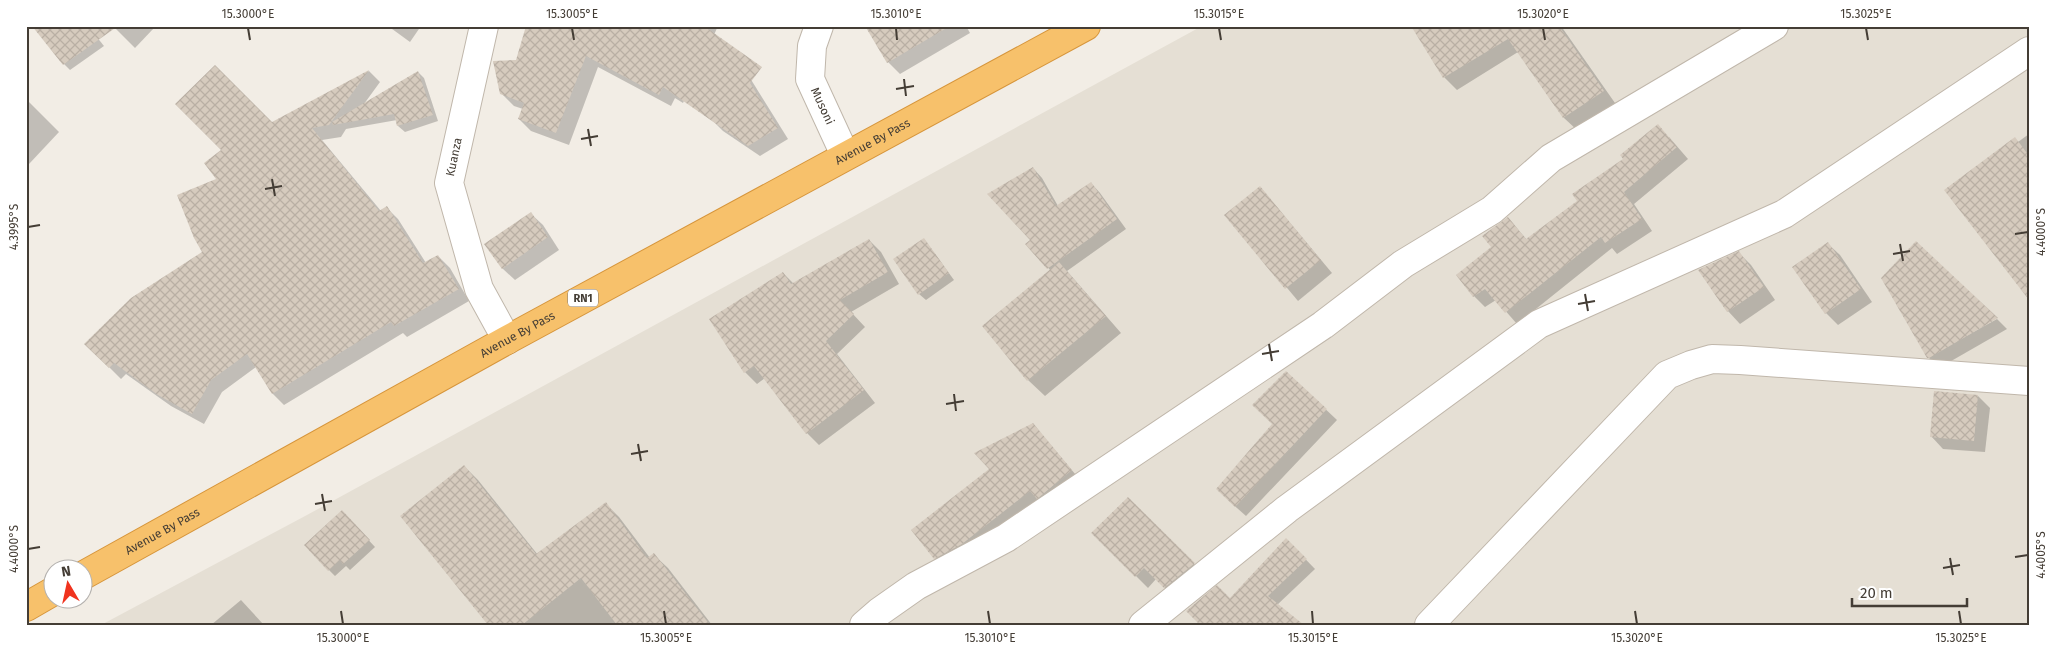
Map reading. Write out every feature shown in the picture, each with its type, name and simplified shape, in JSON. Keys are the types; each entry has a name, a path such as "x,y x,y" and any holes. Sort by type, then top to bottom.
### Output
{"highway":[{"name":"Avenue By Pass","path":"92,570 507,340 1086,26"},
{"path":"26,607 42,598"}],"street":[{"name":"Kuanza","path":"484,26 449,183 479,290 507,340"},
{"name":"Musoni","path":"819,26 812,46 810,79 845,156"},
{"path":"864,625 916,586 1006,538 1323,325 1403,264 1492,210 1551,158 1774,26"},
{"path":"1142,625 1287,509 1539,324 1784,214 2029,51"},
{"path":"1429,625 1667,375 1690,365 1712,359 1740,360 2029,381"}],"shaded area":[{"path":"1202,26 2029,26 2029,625 101,625 307,515"}],"building":[{"path":"32,26 118,26 63,65"},
{"path":"526,26 704,26 762,67 750,83 778,128 748,146 663,87 659,95 586,56 556,133 518,119 524,103 500,94 493,61 516,60"},
{"path":"865,26 950,26 887,63"},
{"path":"1411,26 1559,26 1604,91 1563,118 1508,39 1443,78"},
{"path":"215,65 272,122 369,70 329,125 312,128 379,211 387,206 423,263 438,255 459,289 394,326 391,322 272,394 247,354 211,380 192,414 158,395 114,363 109,368 84,344 131,298 202,252 194,238 177,195 216,179 204,163 221,150 175,104"},
{"path":"418,71 433,115 397,126 394,114 333,125 332,122"},
{"path":"1658,124 1677,147 1624,192 1642,219 1605,243 1601,237 1505,313 1485,289 1473,297 1456,275 1491,247 1482,236 1508,217 1526,239 1577,201 1572,194 1623,159 1620,155"},
{"path":"2015,137 2029,156 2029,300 1944,190"},
{"path":"1033,167 1056,206 1091,182 1117,219 1047,269 1025,244 1030,240 987,194"},
{"path":"1260,186 1321,260 1285,289 1224,215"},
{"path":"531,212 548,237 502,269 484,244"},
{"path":"924,238 949,273 918,295 893,259"},
{"path":"869,239 888,272 840,300 854,314 826,341 864,390 806,434 754,366 744,373 709,319 783,272 791,284"},
{"path":"1916,241 1998,318 1929,358 1927,358 1881,278"},
{"path":"1828,242 1861,289 1825,314 1792,267"},
{"path":"1739,251 1764,287 1727,312 1698,270"},
{"path":"1059,262 1106,316 1027,381 982,326"},
{"path":"1286,371 1327,409 1235,507 1216,489 1272,424 1252,405"},
{"path":"1934,391 1978,395 1974,441 1930,437"},
{"path":"1033,423 1072,470 1037,499 1030,491 962,544 934,559 911,530 989,469 974,453"},
{"path":"464,465 536,554 606,502 647,558 654,553 710,625 617,625 581,578 522,625 488,625 400,516"},
{"path":"1128,497 1195,563 1164,588 1144,568 1135,577 1091,533"},
{"path":"342,510 370,540 343,564 340,560 328,571 304,545"},
{"path":"1286,538 1307,559 1268,596 1304,625 1200,625 1186,611 1217,585 1230,598"}]}
